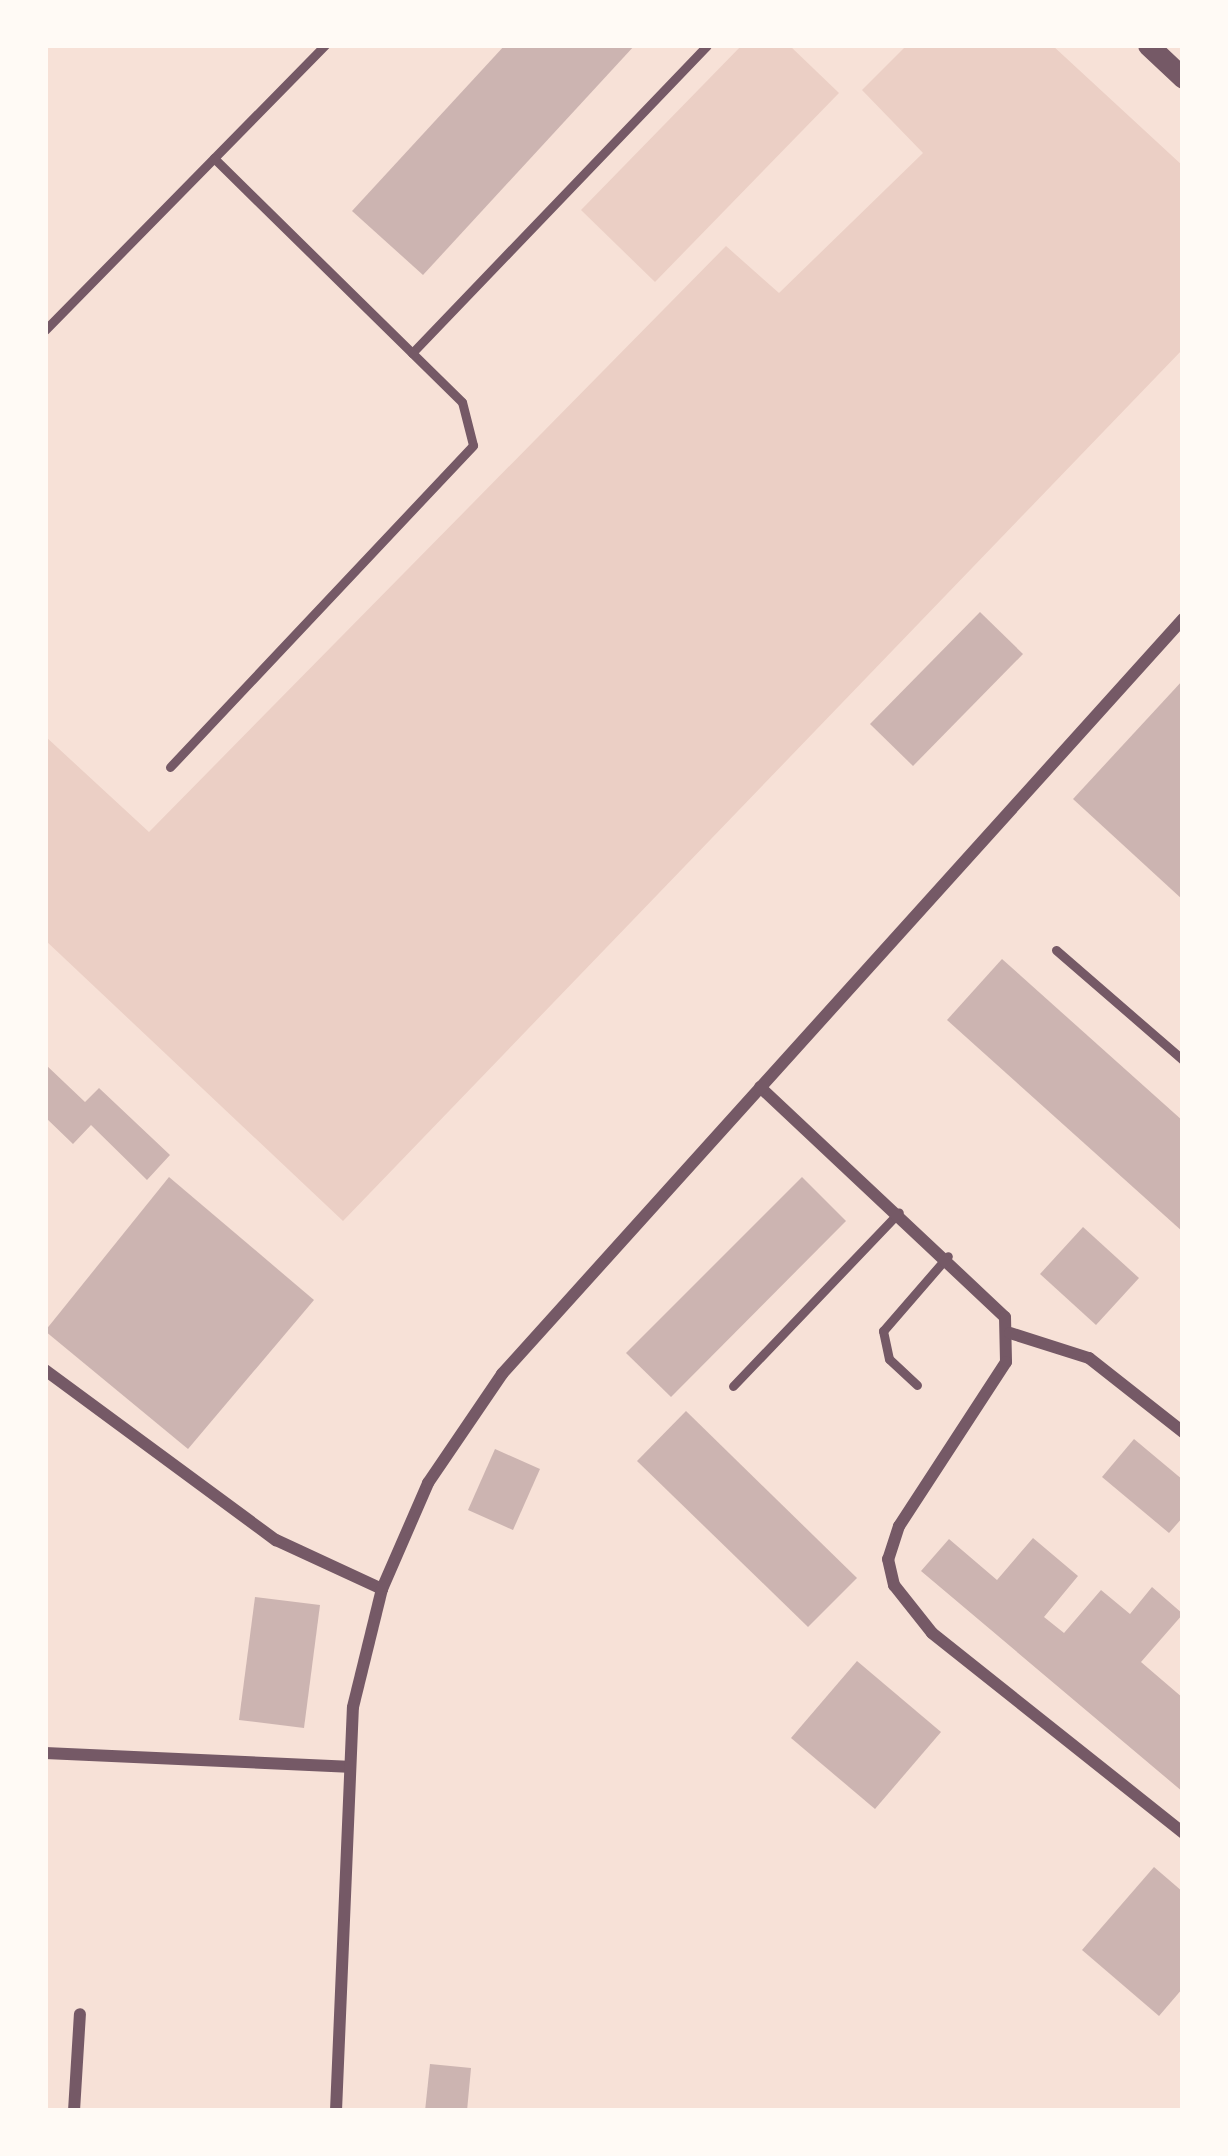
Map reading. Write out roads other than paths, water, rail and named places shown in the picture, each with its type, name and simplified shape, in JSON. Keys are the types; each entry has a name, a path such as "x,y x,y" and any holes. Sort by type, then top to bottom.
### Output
{"street":[{"path":"1148,45 1183,78"},
{"path":"336,2111 348,1767 382,1589 463,1422 1183,619"},
{"path":"760,1087 986,1290 1010,1333 1089,1358 1183,1432"},
{"path":"1010,1333 986,1397 898,1526 888,1558 894,1585 932,1633 1183,1833"},
{"path":"45,1370 276,1540 382,1589"},
{"path":"45,1753 348,1767"},
{"path":"74,2111 80,2014"}],"lane":[{"path":"45,330 326,45"},
{"path":"412,353 707,45"},
{"path":"170,766 464,464 472,420 412,353 214,158"},
{"path":"1056,950 1183,1060"},
{"path":"733,1386 898,1212"},
{"path":"917,1385 889,1359 883,1331 948,1256"}]}
